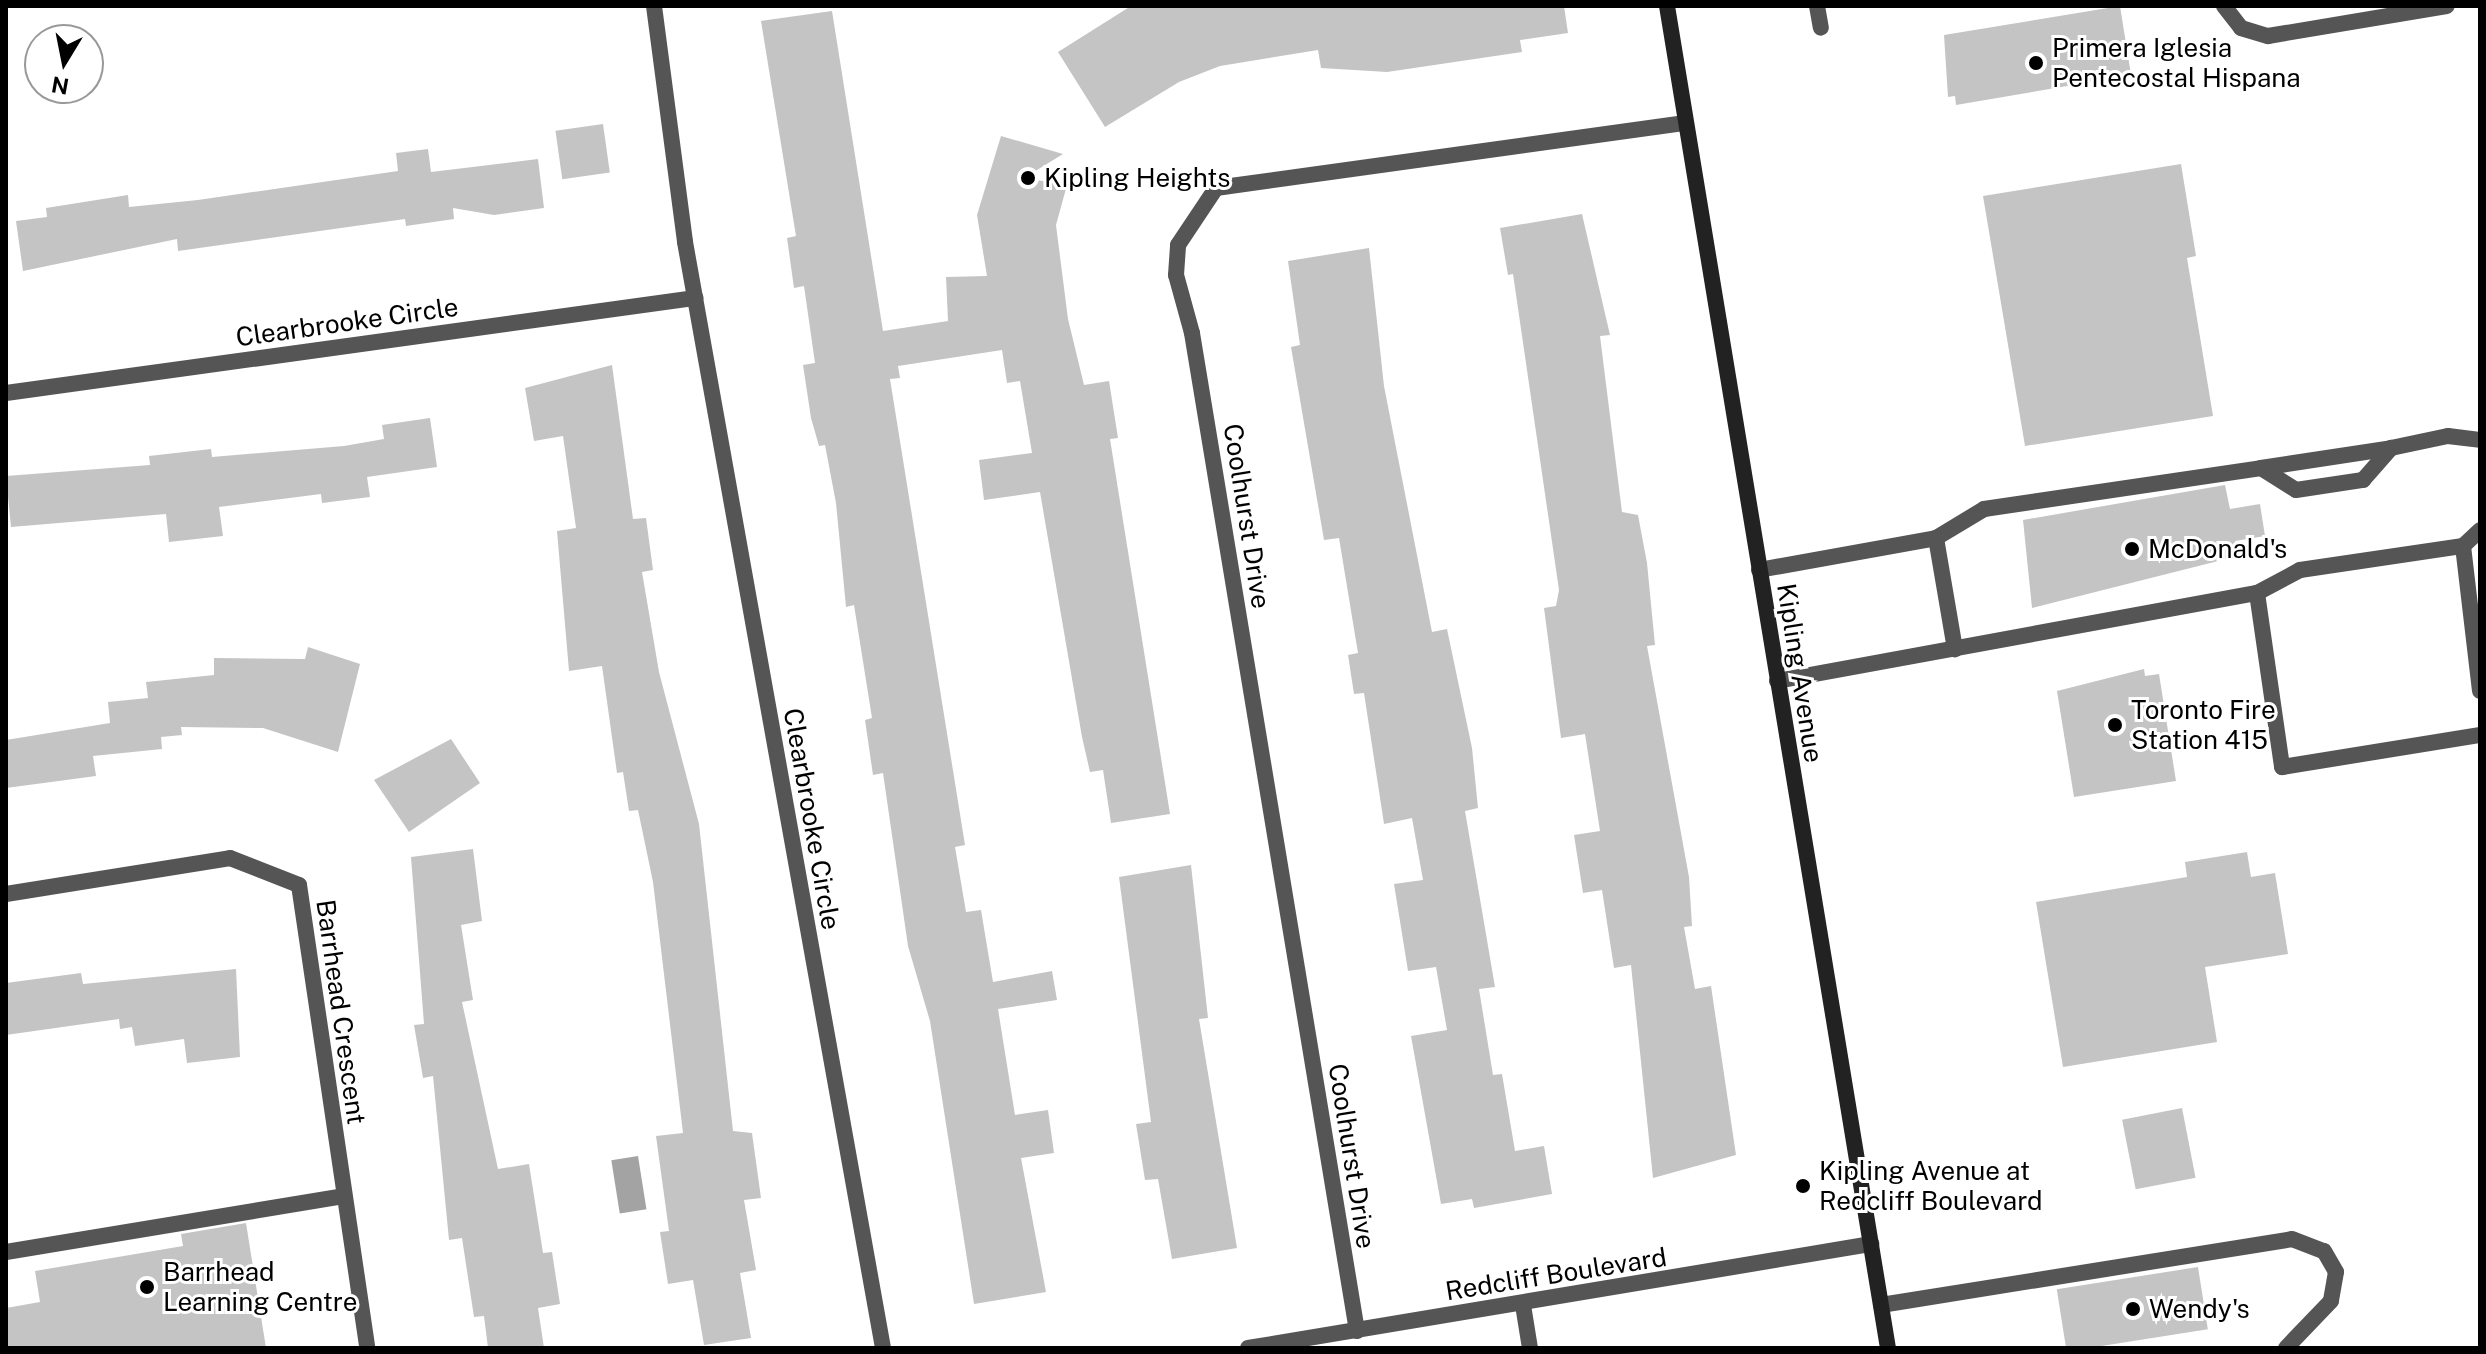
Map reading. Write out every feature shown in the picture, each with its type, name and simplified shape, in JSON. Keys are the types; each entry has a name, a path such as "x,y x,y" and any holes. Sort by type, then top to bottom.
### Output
{"main road":[{"name":"Kipling Avenue","path":"1667,6 1888,1348"}],"street":[{"name":"Clearbrooke Circle","path":"654,6 695,298 883,1348"},
{"path":"1817,6 1821,28"},
{"path":"2224,6 2241,28 2268,36 2447,6"},
{"name":"Coolhurst Drive","path":"1357,1331 1192,333 1176,275 1178,245 1216,188 1684,123"},
{"name":"Clearbrooke Circle","path":"6,393 695,298"},
{"path":"1759,570 1936,538 1984,509 2391,448 2448,436 2480,440"},
{"path":"2261,468 2296,490 2363,480 2391,448"},
{"path":"1777,681 2257,593 2300,570 2463,546 2480,530"},
{"path":"1936,538 1955,649"},
{"path":"2463,546 2480,691"},
{"path":"2257,593 2282,767 2480,735"},
{"name":"Barrhead Crescent","path":"6,894 230,858 299,885 367,1348"},
{"path":"6,1252 343,1196"},
{"path":"1881,1305 2292,1239 2324,1251 2336,1272 2331,1301 2286,1348"},
{"name":"Redcliff Boulevard","path":"1248,1348 1523,1305 1871,1244"},
{"path":"1523,1305 1530,1348"}],"shaded area":[{"path":"638,1156 646,1209 620,1214 611,1160"}],"building":[{"path":"1131,6 1564,6 1568,33 1520,40 1522,52 1387,72 1321,68 1318,50 1220,66 1179,82 1105,127 1058,52"},
{"name":"Primera Iglesia Pentecostal Hispana","path":"2120,6 2131,75 1956,105 1955,96 1948,97 1944,35"},
{"path":"832,11 883,331 948,321 946,277 987,276 977,215 1001,136 1063,154 1024,178 1067,185 1056,225 1068,319 1084,385 1109,381 1118,438 1110,439 1170,814 1111,823 1103,770 1090,772 1082,737 1040,492 984,500 979,460 1032,453 1020,381 1007,383 1002,350 898,366 900,378 890,379 965,845 955,847 966,912 981,910 993,982 1052,971 1057,1000 998,1009 1015,1115 1048,1110 1054,1153 1021,1158 1046,1292 974,1304 930,1021 908,946 883,773 873,775 865,720 872,718 854,605 846,607 836,503 825,445 819,446 811,418 803,365 815,363 804,286 794,288 787,238 796,236 761,21"},
{"path":"603,124 610,173 562,179 555,131"},
{"path":"428,149 431,172 538,159 544,208 494,215 453,208 454,219 406,226 405,219 178,251 177,239 23,271 16,221 47,217 46,208 128,195 129,207 198,200 398,171 396,153"},
{"path":"2181,164 2196,256 2187,258 2213,416 2025,446 1983,196"},
{"path":"1582,214 1610,335 1600,336 1622,512 1638,515 1647,563 1655,645 1647,646 1689,877 1692,926 1684,927 1695,989 1711,986 1736,1155 1653,1178 1631,965 1614,968 1602,890 1583,893 1574,835 1600,831 1585,734 1561,738 1544,608 1556,606 1559,590 1513,274 1508,275 1500,228"},
{"path":"1369,248 1384,386 1432,632 1447,629 1472,748 1478,808 1465,811 1495,987 1479,989 1493,1075 1502,1074 1515,1151 1544,1146 1552,1194 1474,1208 1472,1199 1441,1204 1411,1036 1447,1030 1436,967 1408,971 1394,884 1423,880 1412,818 1384,824 1364,693 1354,694 1348,655 1358,653 1339,538 1324,540 1291,347 1300,345 1288,261"},
{"path":"612,365 633,519 646,518 653,570 642,572 659,672 699,824 733,1131 752,1133 761,1198 744,1200 756,1270 740,1273 751,1338 704,1345 693,1280 668,1284 660,1232 669,1231 656,1136 683,1133 653,882 638,810 629,811 623,772 617,773 602,666 569,671 557,531 576,528 563,436 534,441 525,388"},
{"path":"430,418 437,467 367,477 370,497 322,503 321,494 219,507 223,536 169,542 166,514 11,527 6,476 150,465 149,456 211,449 212,457 344,446 384,439 382,425"},
{"name":"McDonald's","path":"2225,485 2230,509 2260,504 2265,536 2235,541 2238,556 2032,608 2023,520"},
{"path":"308,647 360,664 338,752 263,728 181,727 182,735 161,737 162,749 93,756 96,776 6,788 6,740 110,723 108,702 148,698 146,682 214,675 214,658 305,659"},
{"name":"Toronto Fire Station 415","path":"2144,669 2145,676 2159,674 2176,781 2074,797 2057,691"},
{"path":"451,739 480,783 409,832 374,780"},
{"path":"473,849 482,921 461,925 473,1000 462,1002 498,1169 529,1164 543,1253 552,1252 560,1304 538,1308 544,1348 488,1348 484,1316 474,1317 462,1238 449,1240 433,1076 423,1078 414,1025 424,1024 411,857"},
{"path":"2247,852 2251,877 2275,873 2288,954 2205,967 2217,1042 2063,1067 2036,902 2187,877 2185,862"},
{"path":"1191,865 1208,1018 1199,1019 1237,1248 1172,1259 1158,1179 1145,1180 1136,1124 1151,1122 1119,877"},
{"path":"236,969 240,1057 187,1063 184,1039 135,1046 132,1027 120,1029 119,1019 6,1035 6,983 81,973 83,984"},
{"path":"2182,1108 2196,1178 2136,1189 2122,1120"},
{"name":"Barrhead Learning Centre","path":"246,1223 266,1348 6,1348 6,1308 40,1302 35,1271 183,1246 181,1234"},
{"name":"Wendy's","path":"2198,1267 2208,1329 2089,1348 2066,1348 2057,1289"}],"place":[{"name":"Primera Iglesia Pentecostal Hispana","path":"2036,63"},
{"name":"Kipling Heights","path":"1028,178"},
{"name":"McDonald's","path":"2132,549"},
{"name":"Toronto Fire Station 415","path":"2115,725"},
{"name":"Kipling Avenue at Redcliff Boulevard","path":"1803,1186"},
{"name":"Barrhead Learning Centre","path":"147,1287"},
{"name":"Wendy's","path":"2133,1309"}]}
